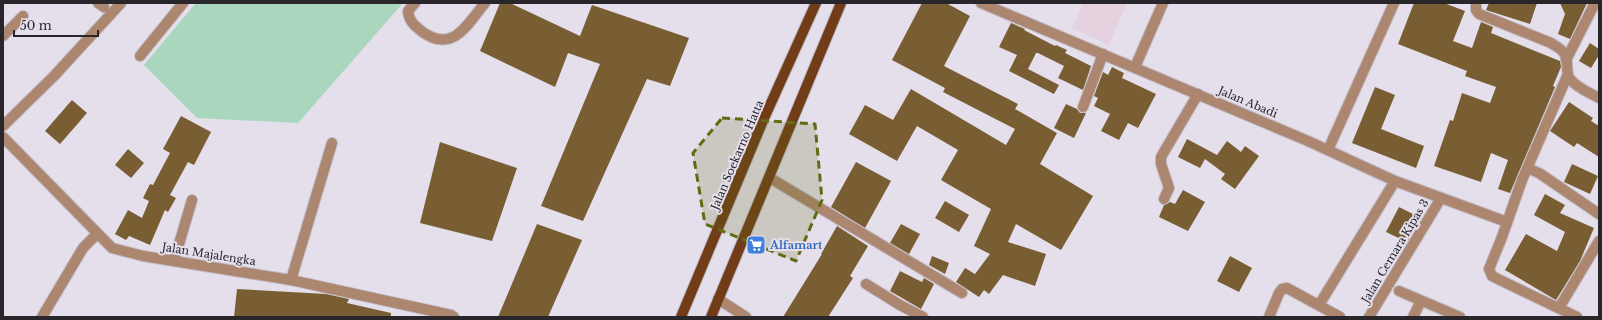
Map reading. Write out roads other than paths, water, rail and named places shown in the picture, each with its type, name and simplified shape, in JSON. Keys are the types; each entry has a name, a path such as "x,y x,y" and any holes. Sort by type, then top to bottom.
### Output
{"main road":[{"name":"Jalan Soekarno Hatta","path":"681,317 762,123 816,3"},
{"path":"711,317 770,178 841,3"}],"street":[{"path":"3,126 54,76 121,3"},
{"path":"140,56 183,3"},
{"path":"412,7 409,18 414,26 428,36 449,39 458,36 485,3"},
{"name":"Jalan Abadi","path":"981,3 1198,94 1328,150 1395,181 1507,222"},
{"path":"1135,67 1163,3"},
{"path":"1328,150 1394,3"},
{"path":"1476,3 1476,10 1479,14 1551,43 1561,50 1565,54 1568,74 1571,80 1599,98"},
{"path":"1566,60 1595,3"},
{"path":"3,36 23,16"},
{"path":"1083,107 1103,54"},
{"path":"1568,74 1527,168 1488,269 1492,276 1577,317"},
{"path":"1164,199 1169,188 1161,164 1161,158 1198,94"},
{"name":"Jalan Majalengka","path":"3,136 112,248 143,256 291,280 451,315 454,317"},
{"path":"291,280 332,143"},
{"path":"1527,168 1539,173 1599,214"},
{"path":"770,178 962,293"},
{"path":"1319,305 1395,181"},
{"name":"Jalan Cemara Kipas 3","path":"1369,317 1441,198"},
{"path":"174,261 192,200"},
{"path":"42,317 83,248 97,234"},
{"path":"1558,308 1599,241"},
{"path":"866,284 923,317"},
{"path":"1269,317 1279,293 1284,288 1296,292 1340,317"},
{"path":"1398,291 1460,317"},
{"path":"718,299 746,317"},
{"path":"1414,317 1421,301"}],"place":[{"name":"Alfamart","path":"756,245"}]}
